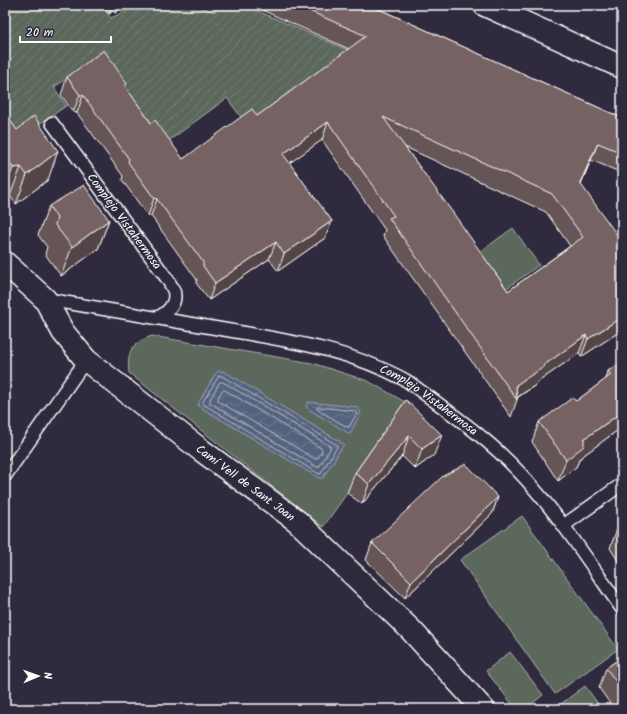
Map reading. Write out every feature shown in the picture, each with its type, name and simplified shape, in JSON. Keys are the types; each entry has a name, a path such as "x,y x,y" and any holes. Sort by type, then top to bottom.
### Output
{"street":[{"path":"485,5 622,67"},
{"name":"Camí Vell de Sant Joan","path":"5,263 45,299 63,332 86,360 201,450 297,521 411,630 483,709"}],"lane":[{"name":"Complejo Vistahermosa","path":"52,123 168,280 174,293 173,304 167,314 156,318"},
{"name":"Complejo Vistahermosa","path":"45,299 305,344 356,357 394,374 407,381 503,455 520,472 563,526 622,609"},
{"path":"5,476 86,360"},
{"path":"563,526 622,484"}],"green space":[{"path":"5,5 101,5 111,18 138,5 196,5 215,12 218,5 244,5 348,50 251,131 227,98 166,143 97,60 54,87 66,106 8,145 5,140"},
{"path":"513,228 539,265 503,291 477,254"},
{"path":"152,336 312,363 368,381 412,406 399,420 323,527 129,373 129,359 132,349 139,342"},
{"path":"522,516 618,649 555,694 460,560"},
{"path":"510,652 543,695 525,709 516,709 486,671"},
{"path":"585,686 602,709 554,709"}],"water":[{"path":"219,371 225,372 344,444 323,478 317,477 198,405 215,374"},
{"path":"308,402 357,407 361,412 350,434 308,409 306,407"}],"building":[{"path":"296,5 370,5 622,118 622,153 598,143 580,183 617,235 622,232 622,317 588,339 586,335 543,366 544,367 516,385 517,400 389,218 394,216 328,122 283,154 332,221 284,254 276,242 215,283 203,266 203,262 128,162 129,159 83,95 80,95 67,77 104,50 127,84 125,86 151,123 155,120 183,159 252,109 257,116 366,36","holes":["383,117 552,194 583,237 508,291"]},
{"path":"5,113 17,130 34,116 58,151 27,175 21,167 13,168 5,156"},
{"path":"84,185 109,220 72,247 55,225 57,218 49,206"},
{"path":"622,362 622,412 584,439 584,446 566,460 539,422 572,398 576,401 611,375 608,371"},
{"path":"406,400 442,435 422,449 409,436 369,484 355,473"},
{"path":"466,464 498,497 411,582 372,543 443,476"},
{"path":"622,523 622,533 618,526"},
{"path":"622,657 622,690 606,668"}]}
